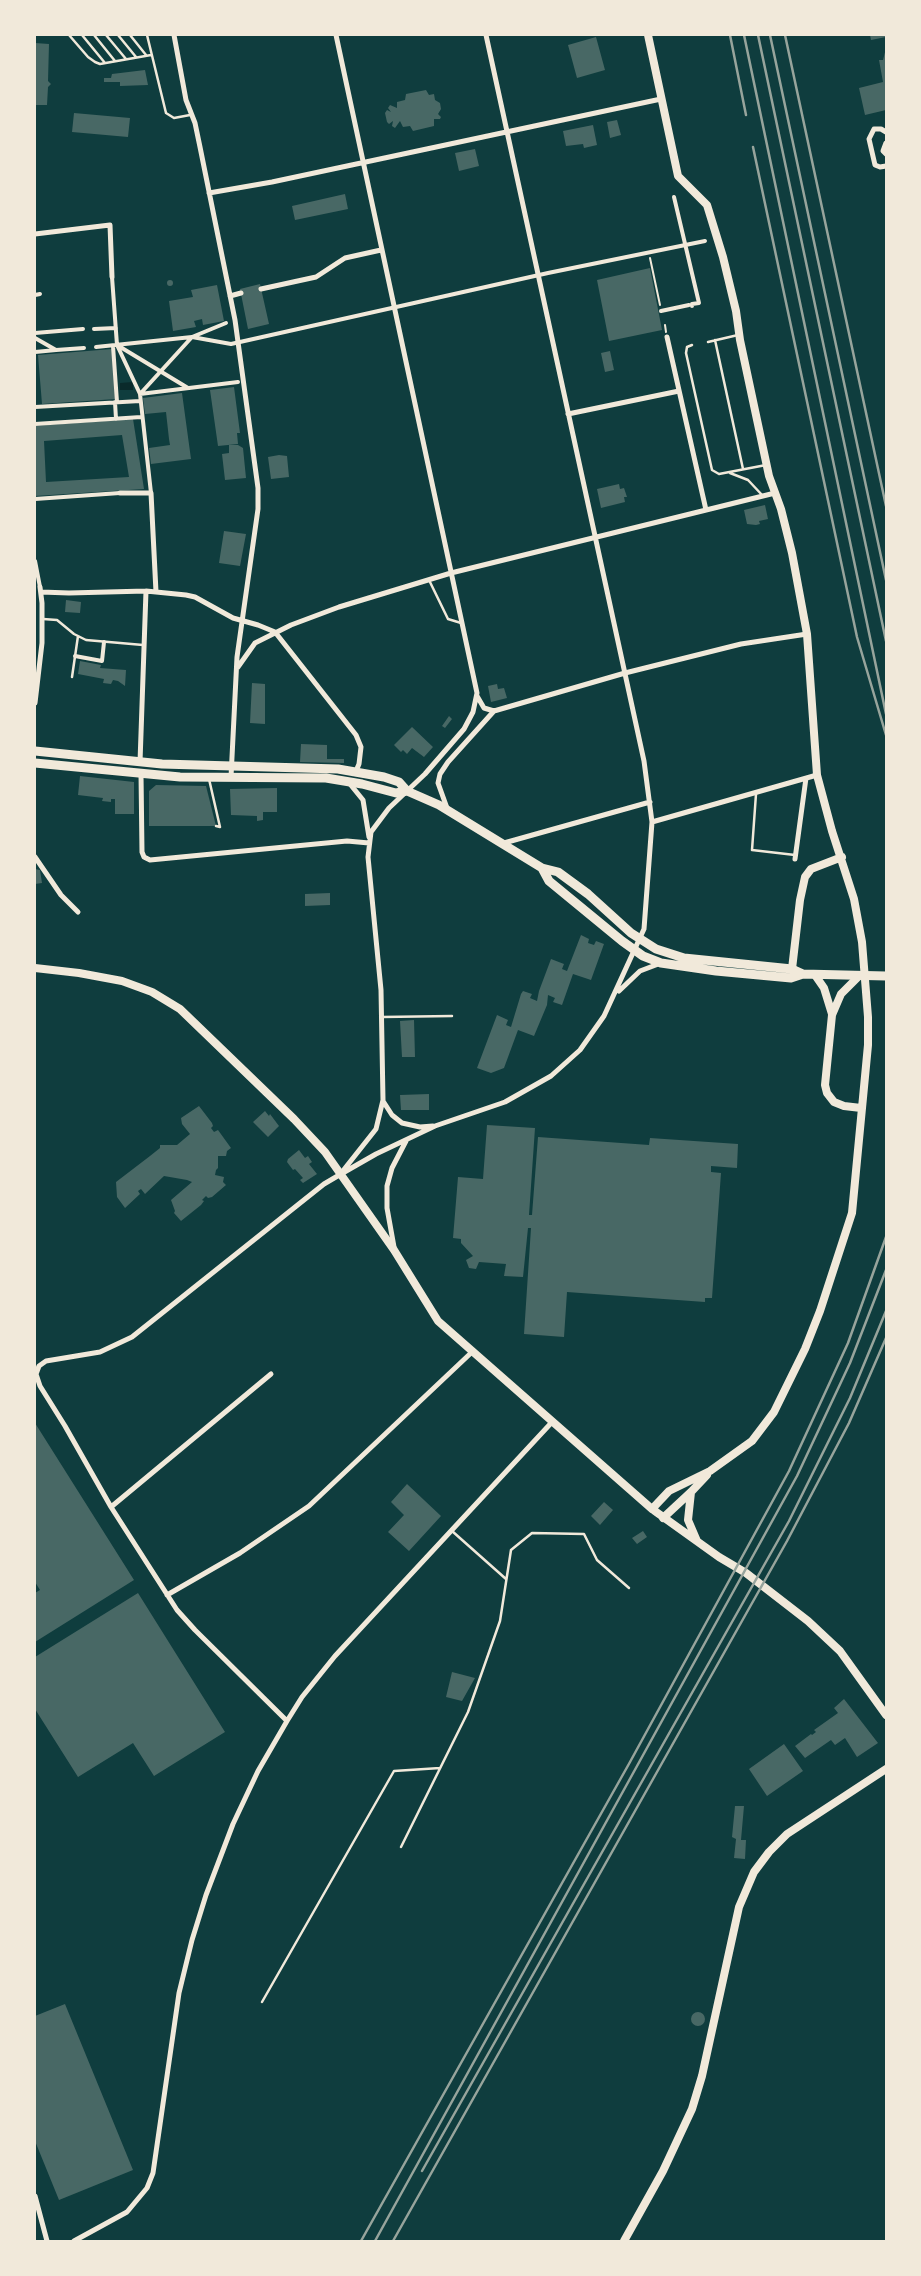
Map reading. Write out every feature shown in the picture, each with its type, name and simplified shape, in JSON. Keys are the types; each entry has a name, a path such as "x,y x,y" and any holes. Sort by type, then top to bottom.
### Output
{"main road":[{"path":"648,35 678,176 703,200 710,212 736,311 739,335 766,465 776,493 792,553 807,634 817,775 832,832 842,856 854,898 864,961 868,1045 852,1213 820,1311 805,1350 781,1400 762,1430 742,1450 710,1471 668,1491 652,1509"},
{"path":"35,751 140,762 356,771 399,782 407,790 504,843 542,868 563,875 639,939 656,949 684,958 792,969 803,974 858,977 886,976"},
{"path":"35,762 141,774 209,777 299,777 347,782 396,793 407,790"},
{"path":"792,969 801,891 805,877 814,867 842,856"},
{"path":"542,868 549,881 635,950 662,963 752,975 791,978 803,974"},
{"path":"35,968 109,978 140,987 169,1001 211,1038 325,1152 394,1250 438,1322 663,1518 718,1557 746,1573 777,1596 833,1644 853,1667 886,1715"},
{"path":"815,975 824,988 832,1014"},
{"path":"858,977 841,994 832,1014 825,1088 834,1102 861,1108"},
{"path":"663,1518 710,1471"},
{"path":"691,1492 688,1520 698,1543"},
{"path":"624,2241 662,2172 692,2109 702,2076 739,1907 754,1872 769,1852 787,1834 886,1769"}],"street":[{"path":"174,35 186,100 192,115 230,296 258,488 258,509 238,668 231,777"},
{"path":"336,35 477,696 484,708 494,710 625,673 741,644 807,634"},
{"path":"286,1721 195,1630 167,1595 111,1507 66,1426 40,1386 36,1370 42,1363 50,1360 100,1352 132,1337 324,1184 341,1174 435,1126 505,1102 551,1076 571,1059 587,1041 615,995 646,920 652,822 644,761 486,35"},
{"path":"209,193 272,182 661,99"},
{"path":"886,132 881,129 874,129 869,139 875,164 880,167 886,166"},
{"path":"886,143 883,151 886,154"},
{"path":"661,311 699,303 674,197"},
{"path":"35,234 110,226 116,322 116,419"},
{"path":"192,337 231,344 538,276 705,242"},
{"path":"261,289 316,277 345,258 381,250"},
{"path":"230,296 241,294"},
{"path":"96,347 192,337 226,323"},
{"path":"35,332 70,328 82,330"},
{"path":"94,329 116,328"},
{"path":"140,394 192,337"},
{"path":"667,337 706,510"},
{"path":"35,338 56,350"},
{"path":"115,346 188,389"},
{"path":"115,346 140,394 141,417 151,493 156,592"},
{"path":"35,352 84,348"},
{"path":"140,394 238,382"},
{"path":"568,414 679,391"},
{"path":"35,407 140,400"},
{"path":"35,424 141,417"},
{"path":"36,499 151,493"},
{"path":"238,668 250,647 275,632 339,607 451,573 776,493"},
{"path":"35,561 43,620 35,703"},
{"path":"40,589 69,593 146,591 195,597 233,618 275,632 356,735 361,747 359,764 356,771"},
{"path":"140,762 146,591"},
{"path":"35,622 43,620"},
{"path":"75,656 102,661 104,642"},
{"path":"35,644 42,643"},
{"path":"341,1174 376,1129 383,1100 382,1017 378,940 368,857 371,832 389,808 464,729 473,712 477,696"},
{"path":"448,811 438,783 440,774 448,762 494,710"},
{"path":"141,774 142,852 144,857 150,860 347,841 369,843"},
{"path":"652,822 817,775"},
{"path":"796,857 806,778"},
{"path":"347,782 358,792 363,800 369,843"},
{"path":"504,843 650,802"},
{"path":"35,856 61,895 78,912"},
{"path":"615,995 640,971 662,963"},
{"path":"383,1100 392,1115 402,1123 435,1126"},
{"path":"394,1250 387,1208 387,1186 392,1168 406,1140"},
{"path":"167,1595 240,1553 309,1506 472,1352"},
{"path":"111,1507 271,1374"},
{"path":"74,2241 127,2212 147,2188 153,2173 179,1993 192,1940 206,1895 233,1824 258,1771 286,1721 324,1669 552,1421"},
{"path":"35,2196 47,2241"}],"lane":[{"path":"69,35 88,58 95,62 105,63 152,55"},
{"path":"82,35 105,63"},
{"path":"94,35 116,61"},
{"path":"106,35 126,59"},
{"path":"118,35 137,58"},
{"path":"130,35 146,56"},
{"path":"146,35 167,115 174,118 192,115"},
{"path":"708,342 739,335"},
{"path":"715,340 743,470"},
{"path":"692,345 686,348 686,353 710,468 719,474 766,465"},
{"path":"729,472 748,480 762,496"},
{"path":"428,580 448,619 462,623"},
{"path":"43,620 59,621 86,640 144,645"},
{"path":"72,677 78,636"},
{"path":"209,777 220,827 216,826"},
{"path":"756,792 752,850 796,857"},
{"path":"382,1017 452,1016"},
{"path":"452,1531 506,1579"},
{"path":"400,1847 468,1712 500,1621 511,1550 532,1533 584,1534 597,1560 629,1588"},
{"path":"262,2002 394,1771 440,1768"}],"path":[{"path":"648,253 661,311"}],"water":[{"path":"133,382 133,390 120,390 120,383"}],"building":[{"path":"870,35 886,35 886,37 871,40"},
{"path":"596,37 605,70 577,78 568,45"},
{"path":"35,43 49,44 48,81 51,84 48,87 47,105 35,105"},
{"path":"886,48 886,110 865,115 859,88 883,82 879,60 883,60"},
{"path":"145,70 148,85 120,86 120,82 104,82 104,78 111,78 112,74"},
{"path":"426,90 429,95 434,94 435,100 440,103 441,109 438,114 441,117 440,119 434,119 434,126 413,131 410,126 403,127 400,121 395,128 392,126 393,121 389,124 387,122 385,113 387,110 391,112 388,108 390,105 397,108 397,102 405,100 406,94"},
{"path":"74,113 130,118 128,137 72,132"},
{"path":"617,120 621,135 610,138 607,122"},
{"path":"593,125 597,145 584,148 583,144 566,146 563,131"},
{"path":"475,149 479,166 459,171 455,153"},
{"path":"345,194 348,209 295,220 292,206"},
{"path":"650,268 662,330 609,341 597,280"},
{"path":"170,280 173,283 170,286 167,283"},
{"path":"260,284 269,324 248,329 240,289"},
{"path":"217,285 224,321 203,325 202,319 194,321 196,327 173,331 169,301 193,297 191,290"},
{"path":"112,349 116,399 42,404 38,355"},
{"path":"610,351 614,370 605,372 601,353"},
{"path":"234,387 240,433 237,433 238,444 218,446 210,390"},
{"path":"182,393 191,459 151,464 149,448 170,445 166,412 145,414 143,398"},
{"path":"133,419 144,489 35,496 35,426","holes":["122,435 129,477 46,482 44,441"]},
{"path":"229,445 238,445 243,448 246,478 225,480 222,454 229,453"},
{"path":"287,456 289,477 271,479 268,457"},
{"path":"619,484 620,489 624,488 627,497 624,497 625,502 601,508 597,489"},
{"path":"765,505 768,519 759,521 760,524 756,525 747,524 744,510"},
{"path":"224,531 246,534 240,566 219,563"},
{"path":"66,600 81,602 80,613 65,612"},
{"path":"80,661 101,665 100,668 126,670 125,686 118,681 113,680 111,684 103,683 104,679 78,674"},
{"path":"252,683 265,684 265,724 250,723"},
{"path":"497,684 498,689 504,688 507,698 491,702 488,686"},
{"path":"449,716 452,719 445,728 442,726"},
{"path":"412,727 433,747 424,757 412,748 407,754 403,750 401,752 394,745"},
{"path":"301,744 327,745 327,759 344,759 344,763 300,762"},
{"path":"80,776 134,782 134,814 115,814 115,799 111,799 111,802 102,801 103,798 78,795"},
{"path":"156,785 206,786 216,826 149,826 149,791"},
{"path":"277,788 277,812 263,812 263,820 257,821 257,816 231,815 230,789"},
{"path":"35,869 40,870 42,883 35,884"},
{"path":"330,893 330,905 305,906 305,894"},
{"path":"581,935 589,939 588,943 594,945 596,941 604,944 591,980 573,974 562,1005 553,1002 555,998 548,995 547,1005 534,1036 518,1030 504,1068 491,1073 477,1068 497,1015 508,1020 506,1025 511,1027 523,991 532,994 530,998 537,1001 551,959 564,964 562,969 567,971"},
{"path":"414,1020 415,1057 402,1057 400,1021"},
{"path":"429,1094 429,1110 401,1110 400,1095"},
{"path":"199,1106 212,1123 213,1126 211,1128 214,1132 218,1130 231,1148 227,1151 226,1156 218,1156 218,1168 215,1175 224,1177 223,1182 226,1185 212,1197 208,1198 206,1196 202,1200 204,1201 201,1205 181,1221 174,1213 171,1200 192,1182 187,1180 164,1176 145,1194 141,1189 138,1191 140,1194 125,1208 117,1197 116,1182 160,1148 160,1145 177,1145 190,1134 182,1124 181,1118"},
{"path":"265,1111 269,1116 270,1114 279,1126 268,1137 253,1122"},
{"path":"487,1125 535,1128 529,1215 532,1215 538,1137 649,1145 650,1138 738,1144 737,1168 711,1166 711,1172 721,1173 712,1298 705,1298 705,1302 567,1292 564,1337 524,1334 531,1228 528,1228 523,1277 504,1276 506,1264 479,1262 476,1269 469,1268 466,1260 473,1256 461,1243 461,1239 453,1238 458,1177 483,1179"},
{"path":"299,1150 305,1158 308,1156 312,1162 309,1164 317,1174 303,1183 300,1180 303,1178 287,1162"},
{"path":"35,1423 134,1580 35,1642 35,1593 40,1590 35,1582"},
{"path":"407,1484 441,1516 409,1551 388,1532 404,1515 391,1502"},
{"path":"604,1502 613,1510 600,1525 591,1516"},
{"path":"643,1531 647,1537 637,1544 632,1538"},
{"path":"138,1593 225,1732 154,1776 133,1743 78,1777 35,1709 35,1657"},
{"path":"452,1672 475,1678 462,1701 446,1697"},
{"path":"844,1699 878,1743 857,1757 845,1738 835,1745 831,1740 805,1758 795,1746 816,1732 814,1730 838,1713 834,1708"},
{"path":"784,1744 803,1771 767,1796 749,1769"},
{"path":"735,1806 744,1806 741,1840 746,1840 745,1859 734,1858 736,1839 732,1837"},
{"path":"65,2004 133,2170 59,2200 35,2141 35,2016"},
{"path":"698,2012 703,2014 705,2019 703,2024 698,2026 693,2024 691,2019 693,2014"}],"railway":[{"path":"730,35 746,115"},
{"path":"744,35 886,714"},
{"path":"758,35 886,641"},
{"path":"770,35 886,580"},
{"path":"785,35 886,506"},
{"path":"753,147 857,637 886,735"},
{"path":"361,2241 630,1762 789,1471 848,1343 886,1237"},
{"path":"375,2241 797,1476 850,1363 886,1270"},
{"path":"422,2171 789,1521 850,1398 886,1311"},
{"path":"393,2241 787,1541 849,1423 886,1338"}]}
